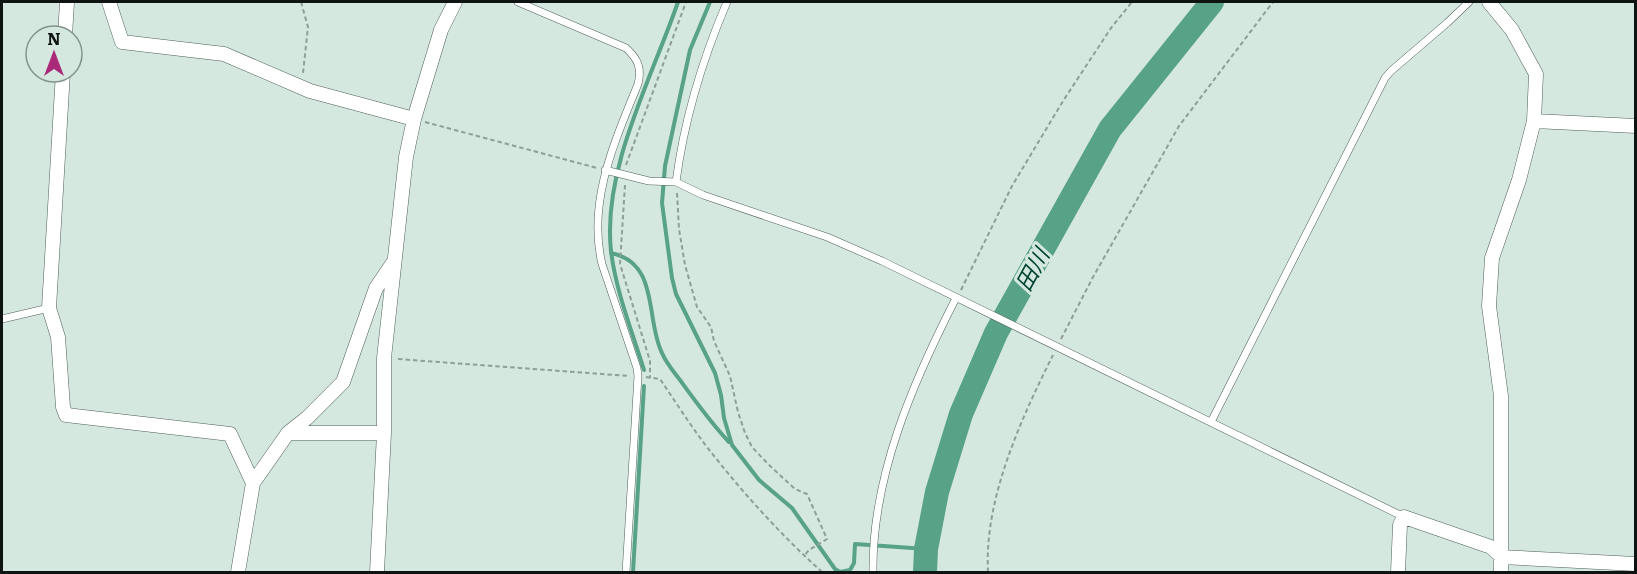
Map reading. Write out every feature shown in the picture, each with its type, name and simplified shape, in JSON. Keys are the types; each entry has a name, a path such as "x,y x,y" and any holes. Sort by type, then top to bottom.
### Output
{"street":[{"path":"66,24 67,2"},
{"path":"109,2 122,42 224,54 301,87 414,119"},
{"path":"377,573 384,434 384,358 406,157 414,119 441,30 455,2"},
{"path":"1489,2 1512,30 1536,74 1534,122 1519,180 1492,258 1489,306 1501,396 1501,573"},
{"path":"62,84 49,308 58,337 63,407 66,415 230,434 253,483"},
{"path":"1534,122 1635,126"},
{"path":"238,573 253,483 288,434 343,382 376,288 394,261"},
{"path":"288,434 384,434"},
{"path":"1398,573 1400,525 1404,517 1491,547 1502,557 1635,564"}],"lane":[{"path":"518,2 626,48 639,64 641,75 605,170 598,224 599,251 638,376 626,573"},
{"path":"676,182 680,151 709,43 727,2"},
{"path":"1211,422 1385,78 1469,2"},
{"path":"605,170 649,181 676,182 703,195 827,237 959,297 1054,346 1404,517"},
{"path":"873,573 875,530 888,465 917,381 959,297"},
{"path":"2,319 49,308"}],"path":[{"path":"301,2 308,27 301,87"},
{"path":"650,378 650,362 620,261 624,175 629,154 686,2"},
{"path":"959,297 1012,186 1063,101 1111,28 1132,2"},
{"path":"988,573 988,540 1001,480 1054,346 1179,126 1273,2"},
{"path":"414,119 605,170"},
{"path":"676,182 684,265 697,307 711,327 714,342 730,376 738,412 752,447 782,478 795,489 807,494 827,539 804,556"},
{"path":"384,358 660,379 706,447 822,573"}],"waterway":[{"path":"644,370 617,281 611,251 610,220 621,156 678,2"},
{"path":"710,2 690,50 665,166 662,203 676,294 715,373 732,445 759,480 792,508 835,569 840,572 850,570 854,563 855,544 926,549"},
{"name":"田川","path":"925,572 926,549 937,492 961,414 996,333 1110,129 1212,2"},
{"path":"611,253 627,259 637,268 644,280 657,339 664,357 729,442"},
{"path":"633,572 644,386"}]}
